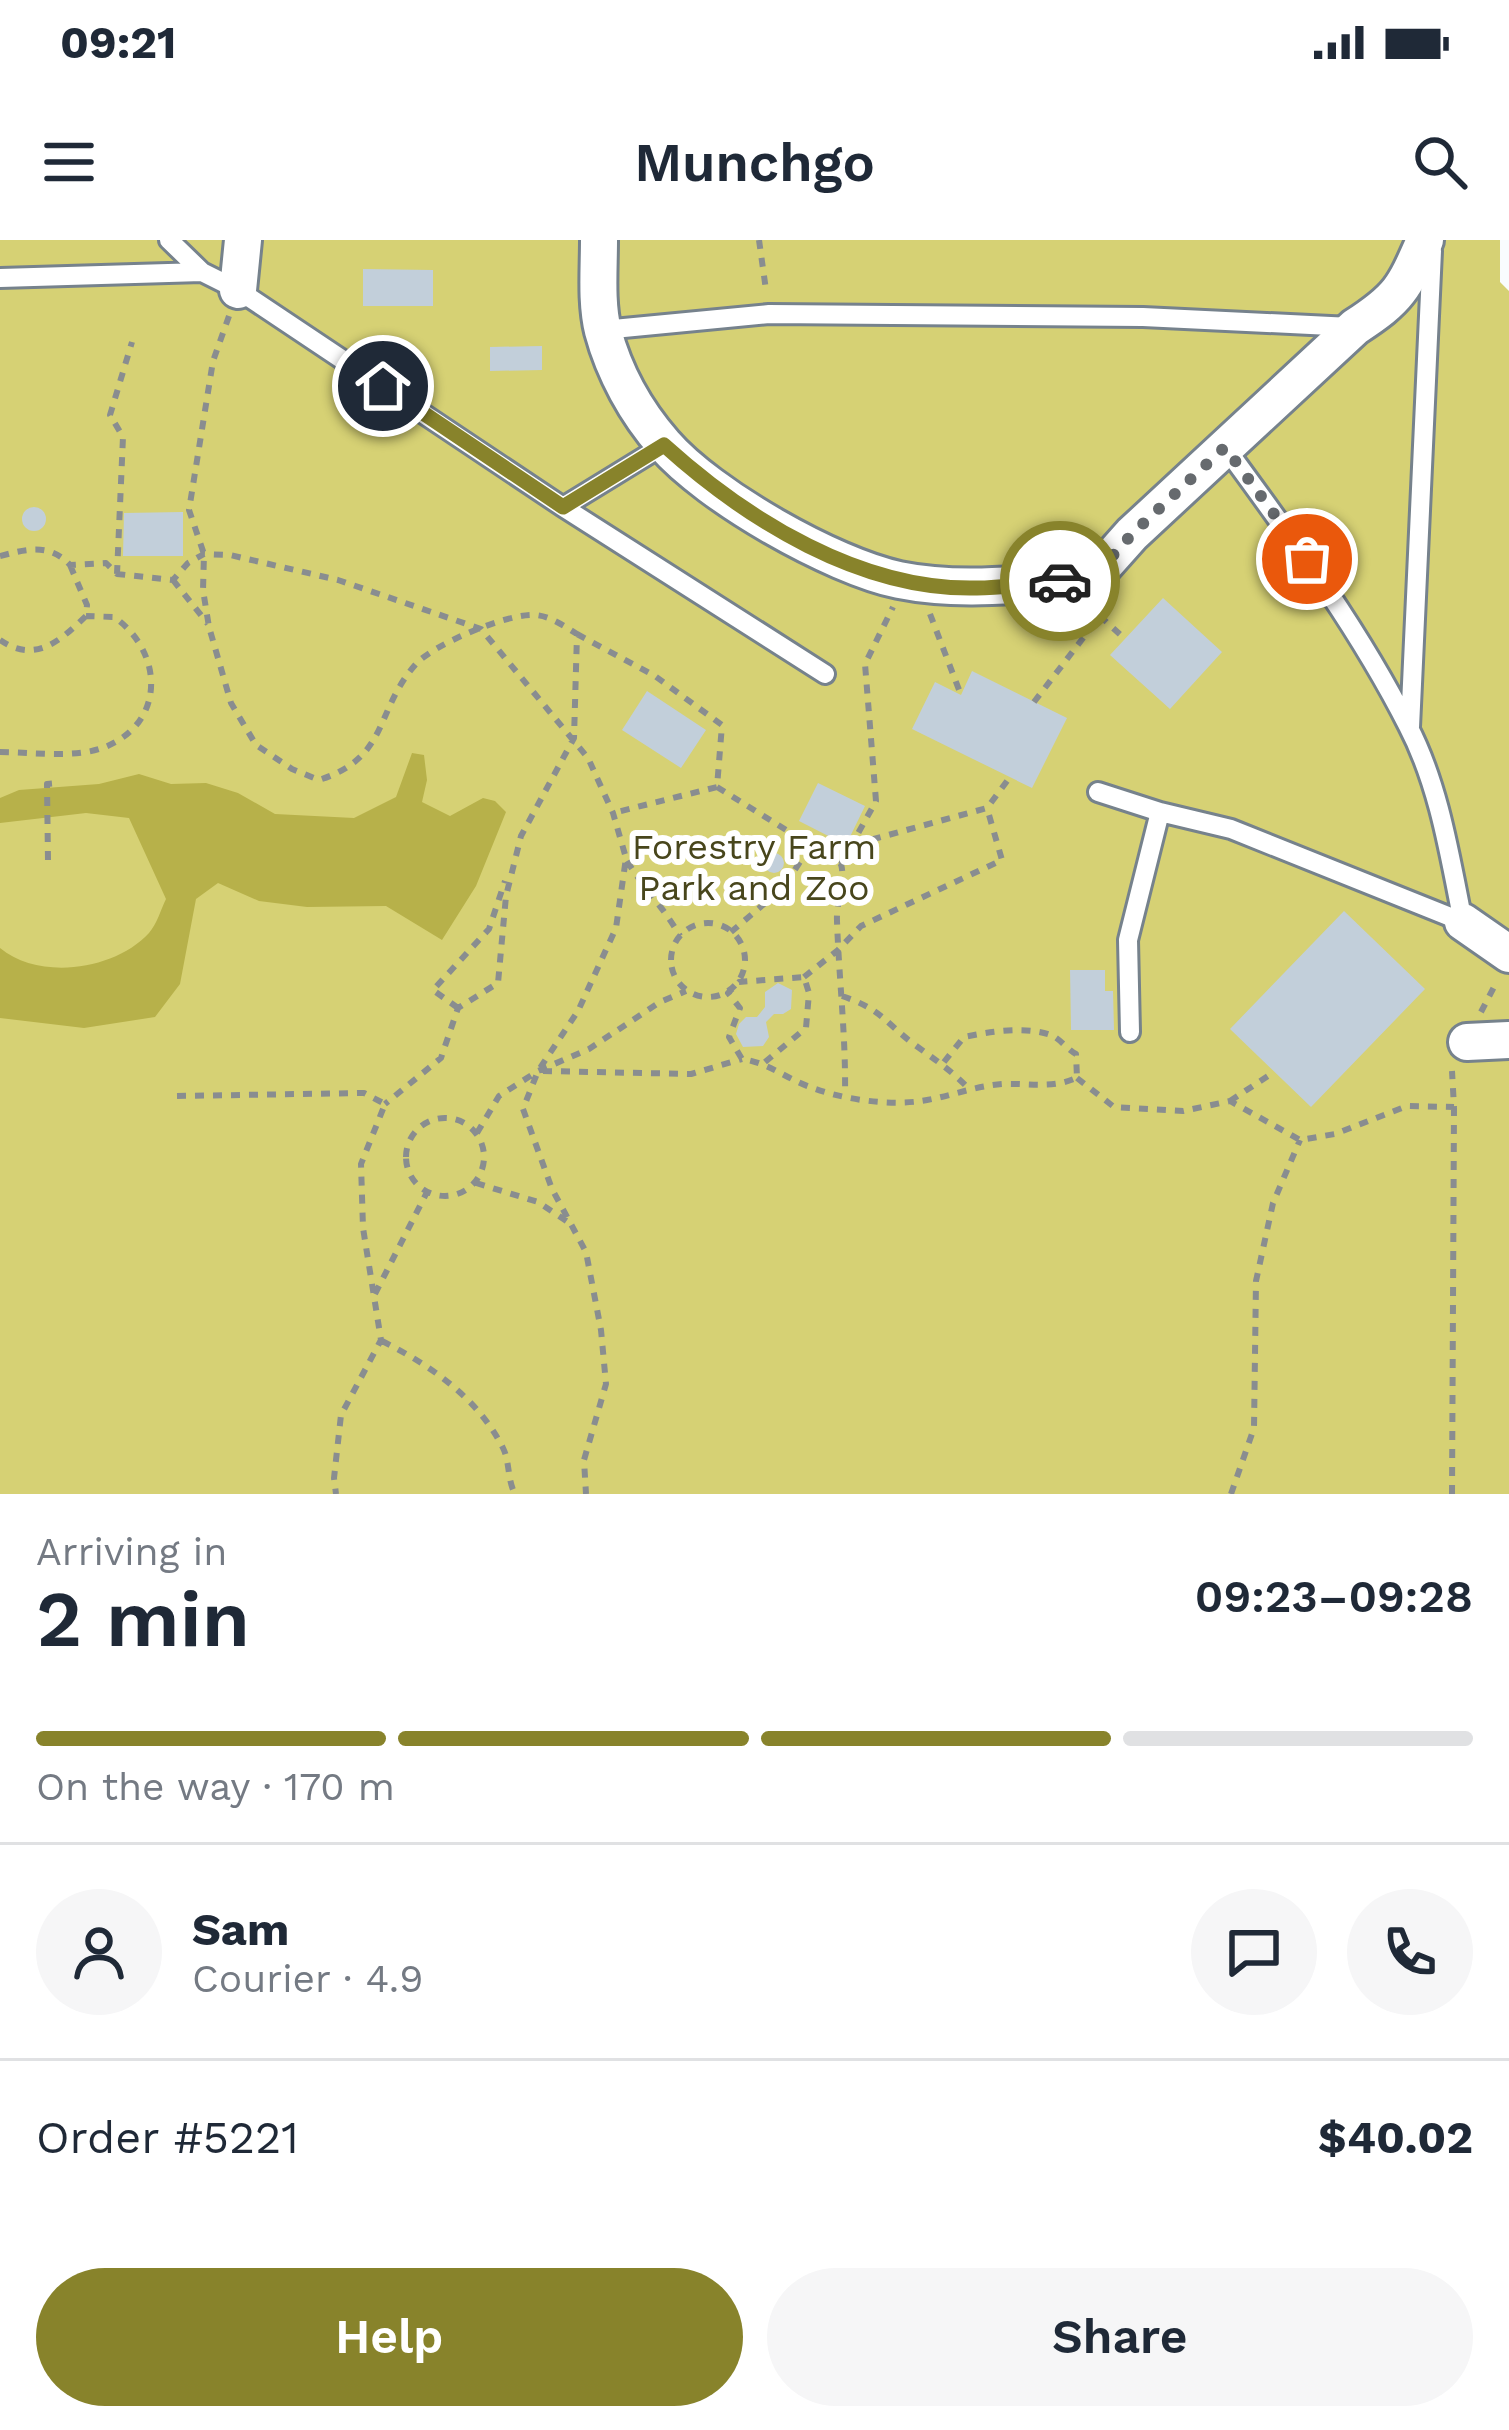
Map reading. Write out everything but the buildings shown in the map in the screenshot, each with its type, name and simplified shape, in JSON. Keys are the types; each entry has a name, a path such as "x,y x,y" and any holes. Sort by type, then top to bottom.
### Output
{"street":[{"path":"238,290 243,240"},
{"path":"598,240 603,330 620,377 664,445 701,478 764,520 833,557 918,583 1095,598 1132,534 1355,327 1390,304 1428,240"},
{"path":"1463,922 1505,963"},
{"path":"1467,1042 1509,1040"}],"lane":[{"path":"169,240 202,272 238,290 563,507 825,674"},
{"path":"1410,728 1428,240"},
{"path":"0,278 202,272"},
{"path":"603,330 769,314 1144,317 1355,327"},
{"path":"563,507 664,445"},
{"path":"1225,447 1307,559 1410,728 1444,832 1463,922"},
{"path":"1098,792 1232,830 1463,922"},
{"path":"1130,1032 1129,940 1160,812"}],"path":[{"path":"759,240 769,314"},
{"path":"238,290 213,361 189,510 204,554 209,627 231,703 256,745 319,780 347,771 374,744 388,709 416,665 431,651 481,629 533,614 556,621 655,676 722,725 717,787"},
{"path":"117,574 123,436 110,415 132,342"},
{"path":"0,556 48,549 59,553 70,565 87,605 86,616"},
{"path":"173,580 204,554 230,555 338,580 481,629 588,758 613,813 626,858 680,935"},
{"path":"70,565 106,563 117,574 173,580 209,627"},
{"path":"844,1095 838,950 841,864 876,802 866,664 893,609 918,583 961,695"},
{"path":"1034,702 1095,598 1125,640"},
{"path":"0,640 15,650 38,651 57,642 86,616 114,616 145,646 152,670 151,695 139,720 102,748 0,752"},
{"path":"458,1008 433,990 489,928 519,843 574,738 577,634"},
{"path":"841,864 870,840 987,808 1010,777"},
{"path":"48,860 46,784 58,783"},
{"path":"613,813 717,787 841,864"},
{"path":"742,1059 729,1037 740,1008 728,993 739,982 745,958 742,946 731,932 714,924 701,924 680,935 670,958 677,982 696,996 720,996 739,982 803,977 861,926 1002,860 987,808"},
{"path":"336,1494 341,1415 381,1340 363,1228 362,1164 385,1103 440,1058 458,1008 498,983 506,896 519,843"},
{"path":"731,932 784,887 812,843"},
{"path":"586,1494 584,1460 606,1384 586,1252 552,1189 523,1108 538,1071 578,1011 616,928 626,858"},
{"path":"1452,1494 1452,1064 1505,963"},
{"path":"765,1062 806,1028 809,993 803,977"},
{"path":"477,1133 499,1096 686,991"},
{"path":"842,996 876,1008 919,1048 944,1062 968,1088"},
{"path":"944,1062 964,1037 998,1031 1053,1036 1076,1054 1077,1078 1114,1107 1183,1111 1230,1101 1274,1072"},
{"path":"538,1071 691,1074 742,1059 765,1062 810,1088 896,1103 968,1088 1057,1087 1077,1078"},
{"path":"178,1096 364,1093 385,1103"},
{"path":"1230,1101 1300,1140 1335,1134 1407,1106 1454,1107"},
{"path":"430,1120 467,1124 477,1133 484,1158 475,1182 452,1195 427,1192 409,1174 406,1148 411,1136 430,1120"},
{"path":"1231,1494 1254,1428 1256,1282 1273,1203 1300,1140"},
{"path":"475,1182 538,1202 571,1224"},
{"path":"373,1298 427,1192"},
{"path":"381,1340 443,1375 479,1415 505,1450 514,1494"}],"green space":[{"name":"Forestry Farm Park and Zoo","path":"0,240 1500,240 1500,282 1509,291 1509,1494 0,1494"}],"shaded area":[{"path":"412,753 424,755 427,780 422,802 450,816 483,798 495,801 506,812 476,886 442,940 386,906 307,907 259,901 218,883 196,899 180,984 155,1017 84,1028 0,1018 0,948 35,965 56,968 97,963 117,956 149,933 166,899 129,818 86,813 0,823 0,798 19,790 99,784 139,774 171,784 206,783 238,793 275,814 354,818 396,797"}],"way so far":[{"path":"1060,581 1091,580 1132,534 1225,447 1307,559"}],"route":[{"path":"383,386 563,507 664,445 701,478 764,520 833,557 880,575 974,589 1060,581"}]}
